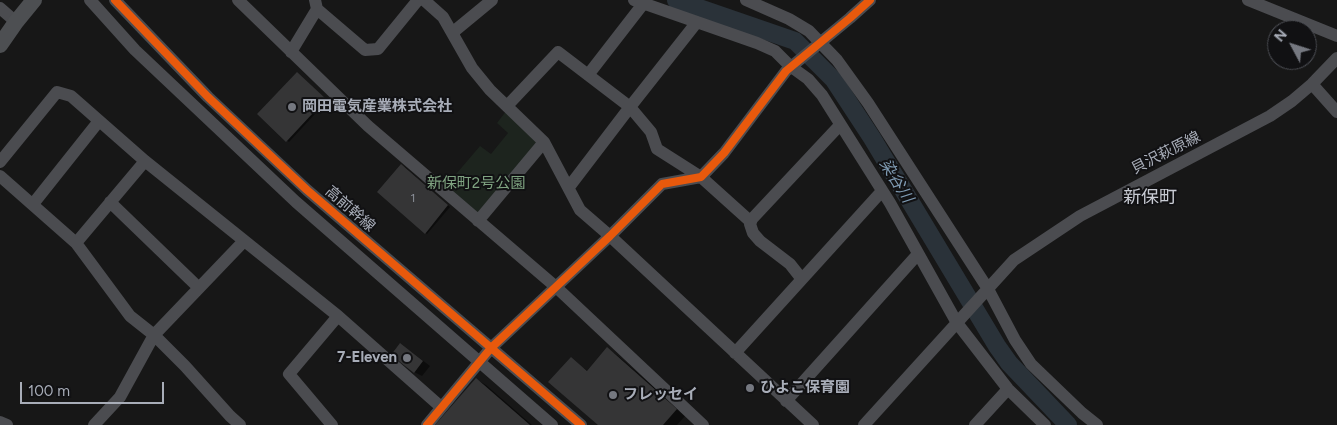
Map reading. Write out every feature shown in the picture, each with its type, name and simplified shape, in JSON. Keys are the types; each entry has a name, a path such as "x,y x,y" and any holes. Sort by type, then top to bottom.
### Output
{"main road":[{"path":"0,45 34,0"}],"street":[{"name":"高前幹線","path":"90,0 135,50 296,202 552,425"},
{"name":"高前幹線","path":"115,0 208,97 307,190 580,425"},
{"path":"238,0 368,126 556,287 703,425"},
{"path":"291,52 316,4 365,50 378,49 418,0"},
{"path":"424,0 443,17 472,68 490,90 544,142 580,210 813,425"},
{"path":"452,33 492,0"},
{"path":"746,0 810,31 837,60 868,103 1015,340 1032,364 1082,413 1097,425"},
{"path":"427,425 491,348 610,236 662,184 701,177 724,153 790,66 870,0"},
{"path":"1248,0 1337,36"},
{"path":"588,75 639,2 775,51 790,66 808,78 822,96 882,190 959,321 1008,389 1045,425"},
{"path":"0,8 16,22"},
{"path":"569,187 697,22"},
{"path":"507,106 558,52 630,108 651,132 657,149 701,177 751,222"},
{"name":"貝沢萩原線","path":"864,425 1014,260 1080,216 1248,129 1292,101 1312,84 1337,58"},
{"path":"1312,84 1336,109"},
{"path":"0,162 57,92 71,96 146,161 338,316 442,407"},
{"path":"32,204 100,121"},
{"path":"801,278 786,260 760,241 753,233 750,224 840,124"},
{"path":"478,221 544,142"},
{"path":"76,243 146,161"},
{"path":"0,176 76,243 130,316 186,366 226,421 240,425"},
{"path":"734,353 882,190"},
{"path":"110,202 199,288"},
{"path":"94,425 120,397 154,336 244,241"},
{"path":"786,401 918,254"},
{"path":"332,425 289,374 338,316"},
{"path":"975,425 1008,389"},
{"path":"0,422 7,425"}],"green space":[{"name":"新保町2号公園","path":"507,110 539,142 481,212 476,212 445,187 480,146 491,154 508,133 497,123"}],"building":[{"name":"岡田電気産業株式会社","path":"297,72 326,99 286,142 257,114"},
{"path":"401,164 448,205 425,234 377,192"},
{"name":"7-Eleven","path":"400,343 423,361 414,373 391,355"},
{"name":"フレッセイ","path":"607,347 677,409 663,425 598,425 548,382 571,357 587,371"},
{"path":"476,378 530,425 435,425"}],"waterway":[{"name":"染谷川","path":"676,0 795,41 834,80 872,138 997,346 1009,363 1068,425"}],"cycle path":[{"path":"115,0 208,97 307,190 581,425"},
{"path":"427,425 491,348 610,236 662,184 701,177 724,153 786,71 870,0"}],"place":[{"name":"岡田電気産業株式会社","path":"292,107"},
{"name":"7-Eleven","path":"407,358"},
{"name":"ひよこ保育園","path":"750,388"},
{"name":"フレッセイ","path":"613,395"}],"district":[{"name":"新保町","path":"1150,198"}]}
